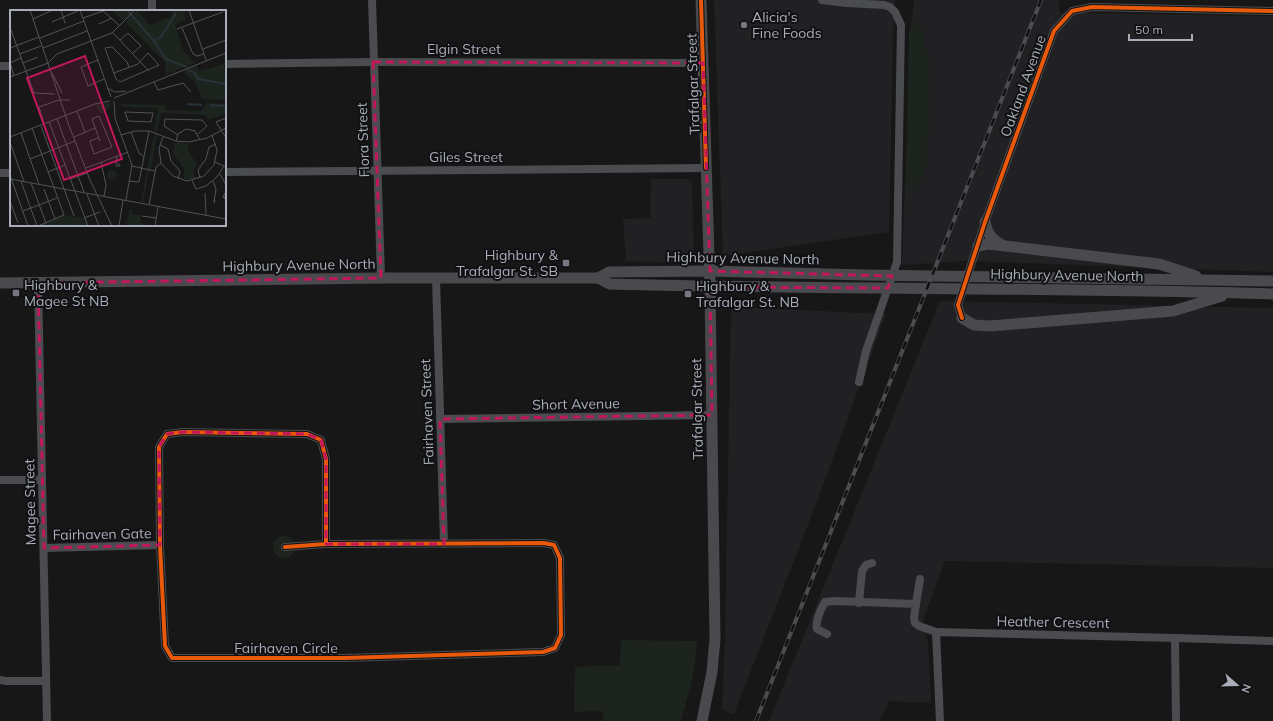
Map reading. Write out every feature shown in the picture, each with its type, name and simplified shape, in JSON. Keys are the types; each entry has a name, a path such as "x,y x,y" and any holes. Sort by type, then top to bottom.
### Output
{"main road":[{"name":"Trafalgar Street","path":"701,0 710,272 715,639 712,672 702,721"},
{"path":"985,222 987,231 992,238 1004,246"},
{"path":"978,246 988,244 1159,264 1208,280"},
{"name":"Highbury Avenue North","path":"598,278 609,272 710,272 1273,281"},
{"name":"Highbury Avenue North","path":"0,283 381,278 598,278 610,284 710,287 861,287 1273,294"},
{"path":"962,318 974,325 990,326 1173,311 1230,293"}],"street":[{"name":"Flora Street","path":"372,0 381,278"},
{"path":"822,0 884,5 890,7 895,12 901,25 897,262 866,352 859,382"},
{"name":"Oakland Avenue","path":"962,318 958,305 985,222 1054,31 1072,11 1092,7 1273,11"},
{"name":"Elgin Street","path":"226,64 373,62 703,63"},
{"name":"Giles Street","path":"226,172 706,168"},
{"name":"Fairhaven Street","path":"436,279 444,544"},
{"name":"Magee Street","path":"38,283 47,721"},
{"name":"Short Avenue","path":"440,419 712,416"},
{"name":"Fairhaven Circle","path":"183,432 307,434 321,440 326,459 326,544 444,544 544,542 554,545 560,558 561,635 555,648 543,652 344,658 172,658 165,646 160,545 159,447 167,434 183,432"},
{"path":"0,480 42,480"},
{"path":"285,547 326,544"},
{"name":"Fairhaven Gate","path":"44,548 160,545"},
{"path":"859,603 862,571 866,565 872,563"},
{"path":"827,634 817,629 816,625 825,602 916,604 920,579"},
{"name":"Heather Crescent","path":"916,604 914,618 915,623 936,632 1273,641"},
{"path":"936,632 940,721"},
{"path":"1175,638 1176,721"},
{"path":"0,680 46,681"}],"highlighted area":[{"path":"373,62 703,63 710,271 892,276 888,288 710,287 712,415 440,419 444,544 326,544 326,459 321,440 307,434 183,432 167,434 159,447 160,545 44,548 38,283 381,278"}],"shaded area":[{"path":"714,0 895,0 889,232 723,256"},
{"path":"914,0 1059,0 1059,13 1273,16 1273,272 966,261 902,265 911,26"},
{"path":"912,22 922,31 930,66 929,119 926,166 916,190 908,190 906,184 909,32"},
{"path":"651,179 687,179 692,182 694,256 689,263 626,261 623,219 650,218"},
{"path":"940,301 1273,308 1273,568 945,561 923,623 928,643 931,703 889,701 880,721 769,721"},
{"path":"731,307 886,314 818,499 734,714 722,710 725,640"},
{"path":"284,536 288,537 294,543 294,551 288,557 284,558 280,557 274,551 273,547 274,543 280,537"},
{"path":"621,640 697,641 689,692 681,721 603,721 603,711 574,712 575,667 620,665"}],"railway":[{"path":"756,721 1041,0"}],"cycle path":[{"path":"701,0 706,168"},
{"path":"962,318 958,305 985,222 1054,31 1072,11 1092,7 1273,11"},
{"path":"285,547 326,544 544,543 554,545 560,558 561,635 555,648 543,652 344,658 172,658 165,646 160,545 159,447 167,434 183,432 307,434 321,440 326,459 326,544"}],"place":[{"name":"Alicia's Fine Foods","path":"744,25"},
{"name":"Highbury & Trafalgar St. SB","path":"566,263"},
{"name":"Highbury & Magee St NB","path":"16,293"},
{"name":"Highbury & Trafalgar St. NB","path":"688,294"}]}
